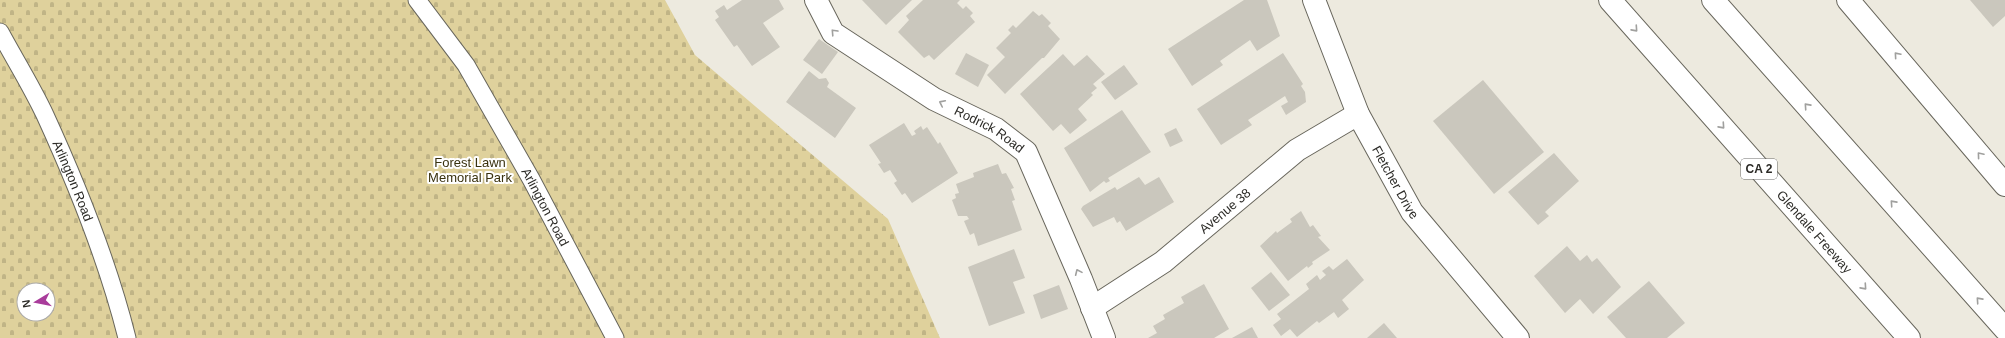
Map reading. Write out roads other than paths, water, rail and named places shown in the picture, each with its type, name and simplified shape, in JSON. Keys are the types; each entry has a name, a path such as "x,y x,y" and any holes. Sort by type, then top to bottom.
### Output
{"main road":[{"name":"Rodrick Road","path":"816,0 833,33 934,99 996,129 1026,152 1104,338"},
{"name":"Fletcher Drive","path":"1314,0 1358,114 1412,212 1518,338"},
{"name":"Glendale Freeway","path":"1610,0 1909,338"},
{"path":"1713,0 2005,329"},
{"path":"1848,0 2005,185"},
{"name":"Avenue 38","path":"1092,308 1163,262 1297,150 1358,114"}],"lane":[{"name":"Arlington Road","path":"417,0 466,65 531,178 615,338"},
{"name":"Arlington Road","path":"0,32 44,114 82,202 106,266 127,338"}],"park label":[{"name":"Forest Lawn Memorial Park","path":"470,170"}]}
